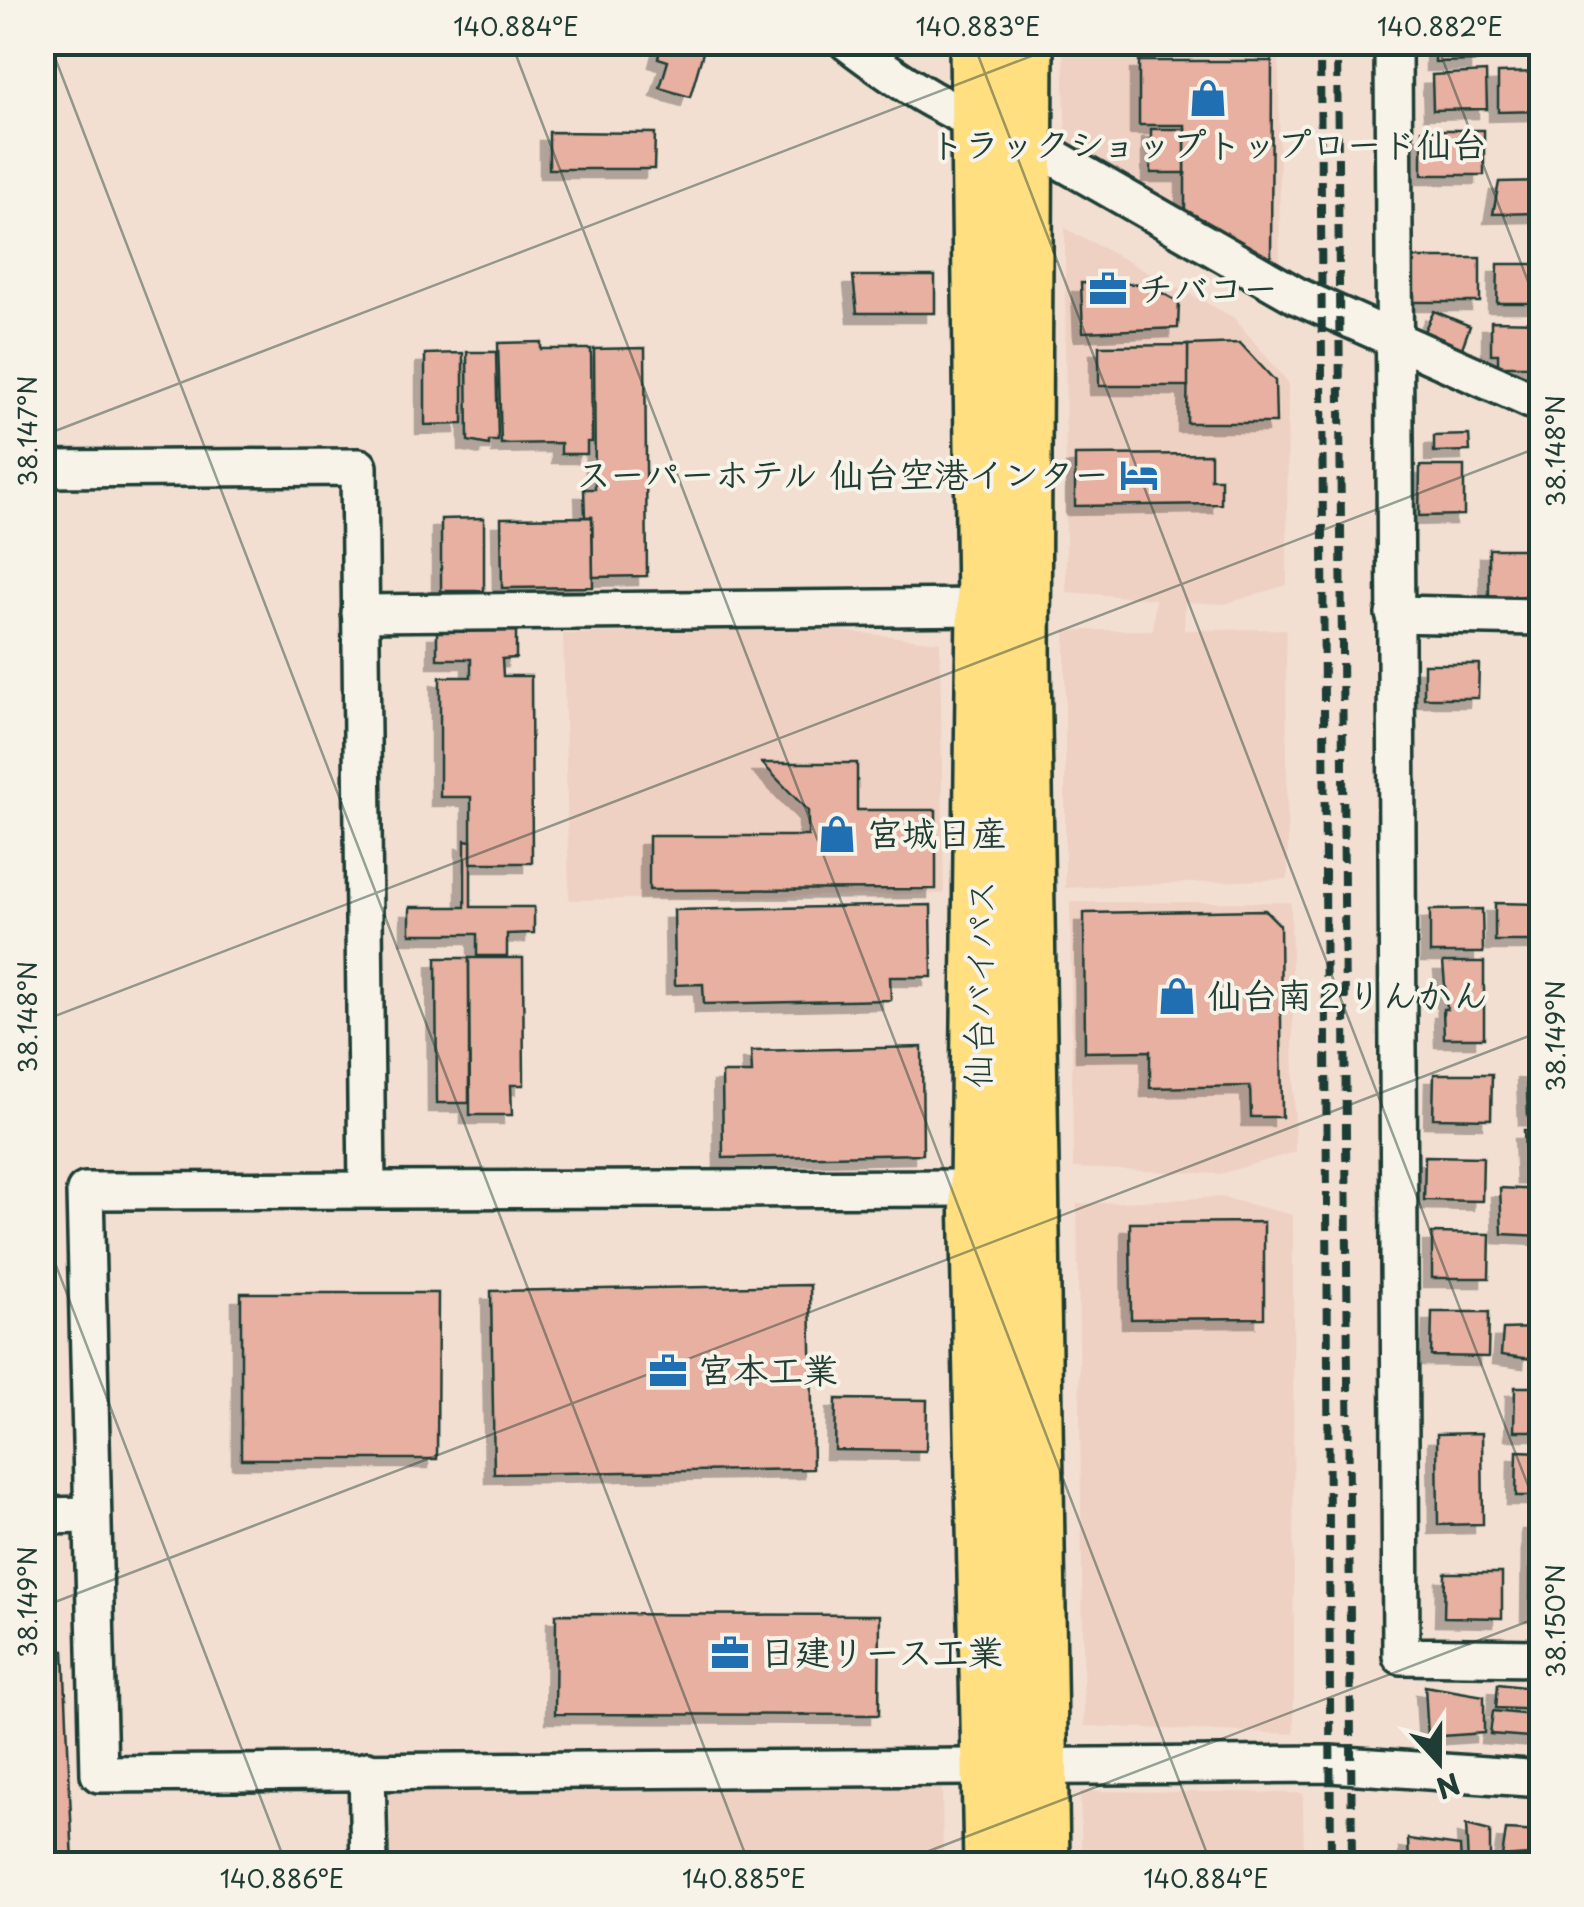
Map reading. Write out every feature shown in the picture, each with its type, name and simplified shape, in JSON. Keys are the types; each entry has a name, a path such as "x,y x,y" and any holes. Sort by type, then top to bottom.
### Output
{"highway":[{"name":"仙台バイパス","path":"978,42 1002,133 1022,660 1016,1765 992,1864"},
{"name":"仙台バイパス","path":"1025,42 1002,133 984,607 978,1188 1016,1765 1041,1864"}],"street":[{"path":"847,42 930,100 1002,133 1297,296 1542,404"},
{"path":"1393,42 1400,1656 1542,1658"},
{"path":"42,469 359,467 367,1190"},
{"path":"360,613 984,607"},
{"path":"1394,614 1542,617"},
{"path":"978,1188 85,1190 98,1774 1330,1764 1542,1779"},
{"path":"42,1516 92,1515"},
{"path":"367,1770 369,1864"}],"shaded area":[{"path":"1063,43 1279,43 1280,272 1066,152"},
{"path":"1065,228 1233,317 1288,382 1287,585 1225,604 1185,602 1184,630 1286,629 1288,879 1065,888 1065,630 1153,630 1155,599 1066,592"},
{"path":"818,628 940,642 944,894 569,900 563,634"},
{"path":"1070,902 1291,902 1295,1152 1220,1174 1073,1168"},
{"path":"1221,1197 1293,1215 1294,1734 1084,1726 1077,1204"},
{"path":"942,1781 943,1864 390,1864 389,1788"},
{"path":"1080,1791 1303,1793 1304,1864 1082,1864"}],"building":[{"path":"662,42 706,42 690,97 660,88 668,61 658,58"},
{"path":"1435,42 1479,42 1479,61 1435,62"},
{"path":"1488,42 1542,42 1542,47 1488,48"},
{"path":"1139,61 1272,61 1271,262 1185,211 1185,125 1139,125"},
{"path":"1486,72 1487,109 1433,110 1432,75"},
{"path":"1542,72 1542,111 1498,112 1498,73"},
{"path":"1151,129 1185,129 1185,173 1151,173"},
{"path":"1422,130 1484,130 1484,175 1422,175"},
{"path":"549,132 655,133 654,169 549,169"},
{"path":"1542,181 1542,213 1493,214 1499,182"},
{"path":"1413,258 1480,258 1480,302 1414,302"},
{"path":"1498,264 1542,264 1542,303 1497,303"},
{"path":"853,276 935,276 935,313 857,313"},
{"path":"1081,283 1145,284 1179,302 1178,328 1083,332"},
{"path":"1434,311 1470,326 1462,348 1424,331"},
{"path":"1491,321 1542,322 1542,366 1498,366 1498,354 1491,354"},
{"path":"541,342 541,349 591,349 592,442 587,442 587,454 561,454 561,443 501,444 498,343"},
{"path":"1240,343 1275,381 1276,423 1187,423 1188,345"},
{"path":"1188,345 1188,386 1099,386 1099,346"},
{"path":"645,348 647,576 593,577 592,517 585,517 584,489 595,489 594,349"},
{"path":"467,352 496,352 498,441 489,441 489,445 468,441"},
{"path":"463,353 463,424 425,425 425,354"},
{"path":"1469,435 1470,451 1434,452 1434,436"},
{"path":"1211,454 1211,479 1221,479 1221,504 1075,506 1075,455"},
{"path":"1420,466 1464,466 1464,515 1419,516"},
{"path":"592,517 593,587 502,588 501,518"},
{"path":"484,518 484,591 441,591 441,519"},
{"path":"1489,549 1542,549 1542,598 1489,599"},
{"path":"516,629 516,658 502,659 503,676 531,676 532,863 471,863 471,797 440,797 440,677 471,677 471,659 437,659 437,630"},
{"path":"1424,664 1479,664 1478,698 1424,698"},
{"path":"762,763 857,763 857,810 936,810 936,889 649,890 649,836 808,836 808,811"},
{"path":"465,840 471,841 471,907 534,907 534,933 507,934 507,956 477,956 477,934 410,934 410,907 465,907"},
{"path":"1495,903 1542,904 1542,941 1495,941"},
{"path":"931,905 932,977 890,977 891,1000 704,1004 703,984 675,985 674,910"},
{"path":"1482,909 1483,953 1430,953 1430,910"},
{"path":"1265,910 1280,925 1282,1117 1251,1117 1250,1086 1150,1088 1150,1051 1085,1052 1084,913"},
{"path":"436,958 469,958 469,1103 437,1103"},
{"path":"469,958 523,958 524,1085 511,1085 512,1115 470,1115"},
{"path":"1443,962 1484,962 1484,1038 1444,1038 1443,1009 1447,1009"},
{"path":"922,1047 923,1154 723,1158 722,1073 752,1073 751,1051"},
{"path":"1526,1070 1542,1071 1542,1117 1528,1116"},
{"path":"1434,1074 1492,1074 1491,1119 1433,1118"},
{"path":"1524,1130 1542,1130 1542,1176 1526,1175"},
{"path":"1425,1156 1483,1157 1482,1201 1424,1200"},
{"path":"1500,1188 1542,1190 1542,1236 1502,1234"},
{"path":"1264,1222 1264,1318 1131,1319 1130,1223"},
{"path":"1432,1233 1490,1234 1489,1278 1432,1278"},
{"path":"810,1285 813,1469 494,1474 491,1291"},
{"path":"241,1293 438,1293 437,1459 241,1459"},
{"path":"1432,1312 1489,1312 1488,1357 1431,1356"},
{"path":"1534,1328 1532,1359 1501,1355 1503,1329"},
{"path":"1515,1387 1542,1387 1542,1431 1514,1431"},
{"path":"836,1399 927,1400 926,1451 835,1450"},
{"path":"1482,1433 1483,1524 1438,1525 1437,1434"},
{"path":"1517,1451 1542,1452 1542,1496 1516,1496"},
{"path":"1531,1521 1542,1521 1542,1612 1530,1612"},
{"path":"1445,1573 1502,1573 1502,1618 1444,1617"},
{"path":"556,1614 880,1615 879,1715 555,1714"},
{"path":"42,1649 64,1651 73,1864 42,1864"},
{"path":"1498,1684 1542,1689 1542,1710 1496,1708"},
{"path":"1425,1686 1484,1696 1484,1733 1428,1737"},
{"path":"1493,1711 1542,1716 1542,1738 1490,1734"},
{"path":"1466,1825 1490,1831 1490,1864 1468,1864"},
{"path":"1506,1830 1542,1832 1542,1854 1502,1857"},
{"path":"1408,1839 1460,1846 1461,1864 1409,1864"},
{"path":"1542,1858 1542,1864 1504,1864 1505,1859"}],"railway":[{"path":"1320,42 1331,1864"},
{"path":"1337,42 1352,1864"}],"place":[{"name":"トラックショップトップロード仙台","path":"1208,98"},
{"name":"チバコー","path":"1108,289"},
{"name":"スーパーホテル 仙台空港インター","path":"1139,475"},
{"name":"宮城日産","path":"837,834"},
{"name":"仙台南２りんかん","path":"1177,996"},
{"name":"宮本工業","path":"668,1371"},
{"name":"日建リース工業","path":"730,1653"}]}
